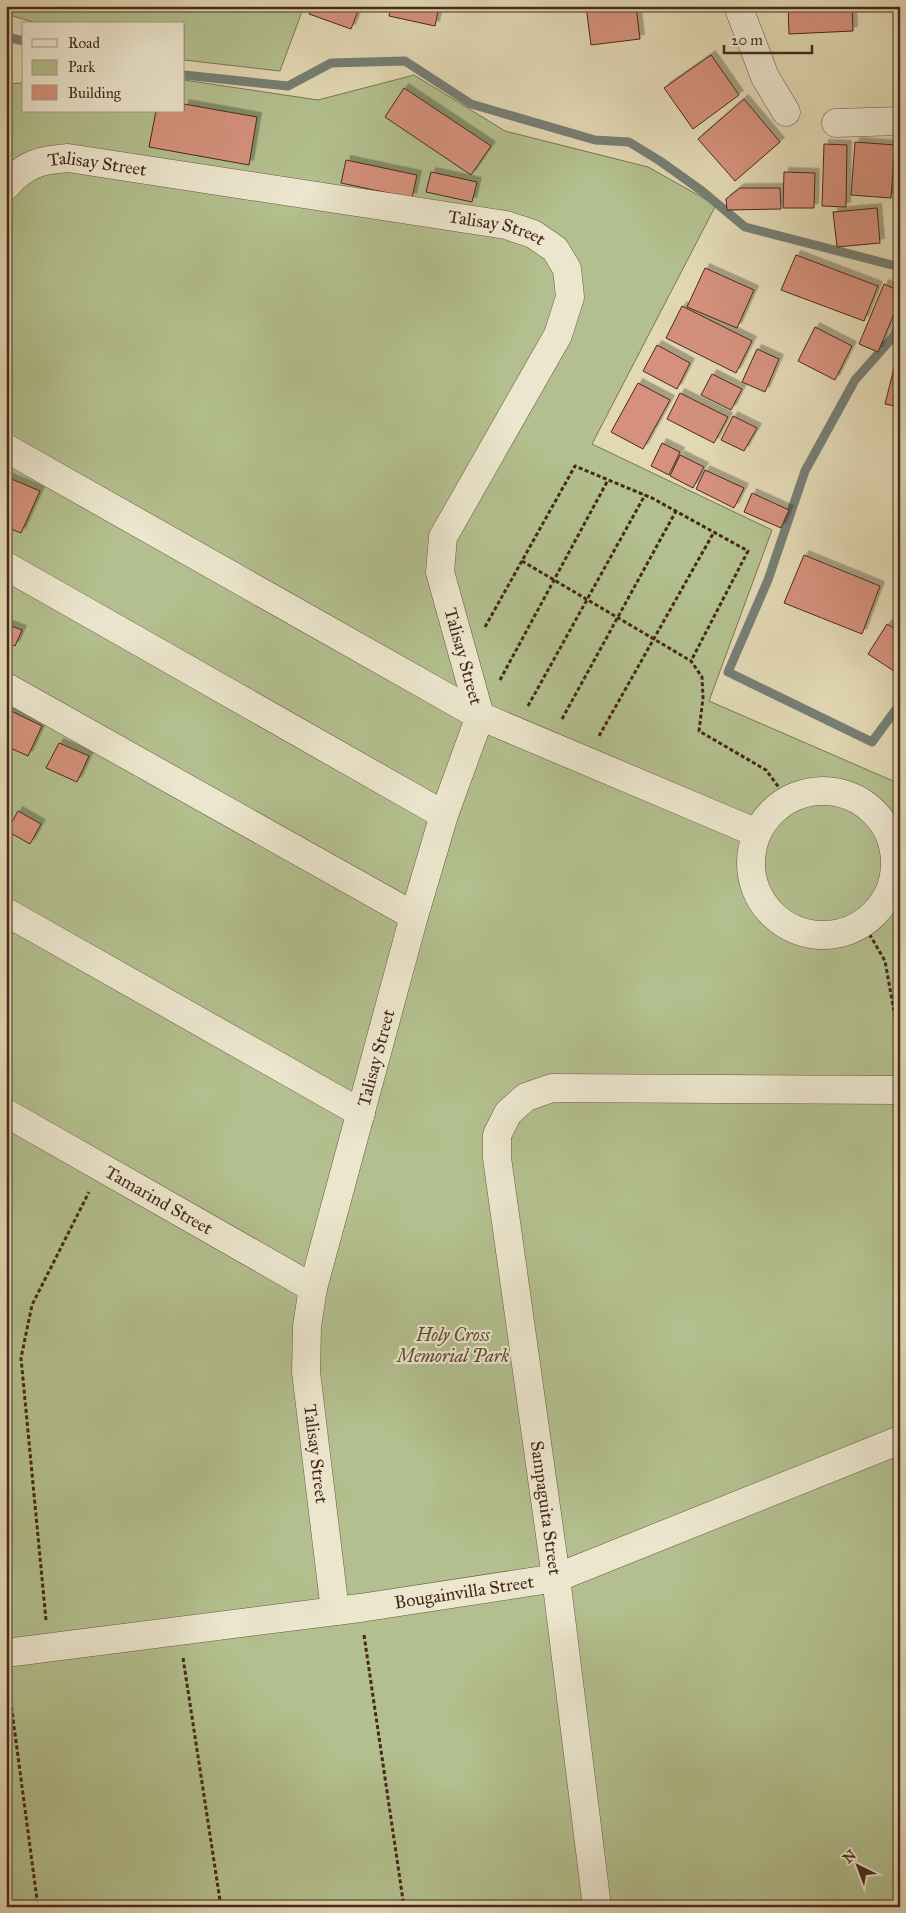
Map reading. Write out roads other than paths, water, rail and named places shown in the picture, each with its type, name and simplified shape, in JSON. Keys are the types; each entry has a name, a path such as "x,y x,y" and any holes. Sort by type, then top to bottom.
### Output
{"street":[{"path":"738,6 765,77 786,112"},
{"path":"836,123 900,121"},
{"name":"Talisay Street","path":"6,186 29,165 48,160 68,158 506,225 533,234 555,249 567,269 570,297 558,335 443,538 440,572 480,716 444,814 414,916 313,1288 307,1326 306,1372 348,1610"},
{"path":"6,448 480,716 757,834"},
{"path":"6,566 444,814"},
{"path":"6,687 414,916"},
{"path":"820,790 837,792 853,797 868,806 880,818 889,832 897,849 893,882 886,898 876,912 863,923 848,931 832,935 815,935 798,931 783,924 770,913 760,900 753,884 752,850 757,834 775,809 803,793 820,790"},
{"path":"6,912 361,1113"},
{"name":"Sampaguita Street","path":"597,1907 556,1578 497,1158 497,1135 508,1113 526,1097 552,1088 900,1090"},
{"name":"Tamarind Street","path":"6,1112 313,1288"},
{"name":"Bougainvilla Street","path":"7,1664 49,1648 348,1610 556,1578 900,1440"}],"waterway":[{"path":"6,12 9,6"},
{"path":"6,37 22,41"},
{"path":"185,75 288,86 331,63 405,61 471,104 595,140 629,142 660,161 702,191 745,227 900,267"},
{"path":"900,319 894,336 855,380 805,471 768,580 728,672 872,742 900,704"}],"park label":[{"name":"Holy Cross Memorial Park","path":"453,1345"}]}
